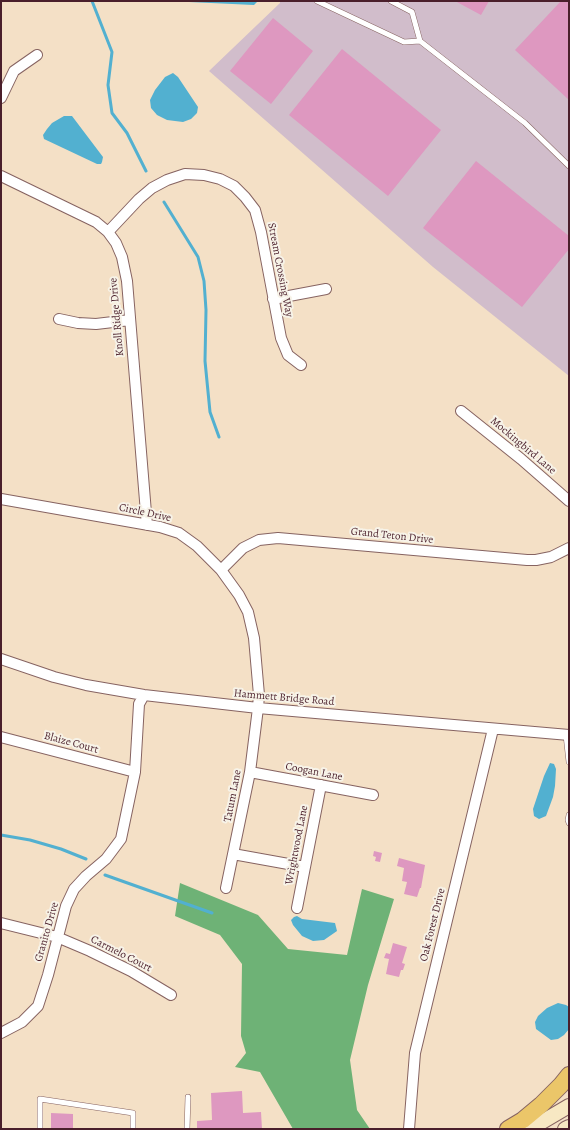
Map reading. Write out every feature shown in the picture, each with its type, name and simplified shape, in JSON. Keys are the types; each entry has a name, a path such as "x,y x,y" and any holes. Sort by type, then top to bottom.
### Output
{"main road":[{"path":"508,1129 541,1106 569,1075"},
{"path":"530,1129 569,1106"},
{"path":"565,1129 569,1127"}],"street":[{"path":"1,98 14,71 37,55"},
{"name":"Stream Crossing Way","path":"108,232 139,199 152,188 167,180 185,174 204,174 220,179 234,186 245,197 254,210 261,232 281,338 288,355 301,365"},
{"name":"Knoll Ridge Drive","path":"1,176 96,222 108,232 116,243 122,257 127,281 147,525"},
{"path":"273,300 326,289"},
{"path":"59,319 78,323 96,324 130,320"},
{"name":"Mockingbird Lane","path":"461,411 521,459 569,501"},
{"name":"Circle Drive","path":"1,499 167,529 185,536 222,570 243,602 252,625 254,638 258,708"},
{"name":"Grand Teton Drive","path":"222,570 243,548 259,540 278,538 527,560 551,557 569,548"},
{"name":"Hammett Bridge Road","path":"1,660 60,678 106,689 144,695 258,708 567,735"},
{"name":"Granito Drive","path":"1,1033 22,1022 38,1006 48,975 66,906 74,889 86,876 106,859 121,839 135,772 139,704 144,695"},
{"name":"Tatum Lane","path":"226,888 250,772 258,708"},
{"name":"Oak Forest Drive","path":"410,1129 415,1053 492,729"},
{"name":"Blaize Court","path":"1,737 135,772"},
{"name":"Coogan Lane","path":"250,772 373,795"},
{"name":"Wrightwood Lane","path":"297,908 321,785"},
{"path":"233,854 305,867"},
{"name":"Carmelo Court","path":"1,923 57,937 90,951 131,970 171,996"}],"lane":[{"path":"317,1 404,42 420,41"},
{"path":"391,1 412,12 420,41 525,123 569,166"},
{"path":"567,735 569,762"},
{"path":"569,815 569,822"},
{"path":"187,1129 188,1097"},
{"path":"40,1129 40,1099 133,1113 133,1129"}],"shaded area":[{"path":"280,1 569,1 569,376 433,267 209,71 280,3"}],"green space":[{"path":"180,883 258,915 288,949 347,955 362,889 394,899 368,985 350,1060 357,1110 370,1129 293,1129 260,1072 235,1067 246,1053 241,1036 242,964 220,935 175,916"}],"water":[{"path":"187,1 258,1 254,5"},
{"path":"173,73 178,77 198,107 197,113 191,119 183,122 167,120 157,115 151,108 150,100 155,90 165,77"},
{"path":"64,116 72,116 103,157 101,164 97,164 44,139 43,135 52,123"},
{"path":"550,763 554,764 556,769 553,797 546,816 539,819 534,816 533,809"},
{"path":"297,916 302,919 335,923 337,931 324,940 313,941 302,936 293,925 291,920"},
{"path":"558,1003 569,1007 569,1029 558,1039 551,1040 536,1029 535,1022 538,1016 547,1008"}],"building":[{"path":"455,1 489,1 481,15"},
{"path":"561,1 569,1 569,100 515,50"},
{"path":"273,18 313,51 271,104 230,71"},
{"path":"342,49 441,130 388,196 289,115"},
{"path":"476,161 569,236 569,249 522,307 423,228"},
{"path":"374,851 382,853 380,862 375,861 376,857 373,856"},
{"path":"399,858 425,865 421,888 417,897 404,894 407,882 402,881 404,868 397,866"},
{"path":"393,943 407,947 402,963 405,964 399,977 386,974 389,959 384,958 386,953 390,954"},
{"path":"242,1091 243,1113 261,1112 262,1129 197,1129 197,1121 212,1120 211,1093"},
{"path":"51,1113 73,1114 73,1129 51,1129"}],"waterway":[{"path":"92,1 112,52 108,85 112,113 127,133 146,171"},
{"path":"164,202 198,257 204,281 206,310 205,361 210,412 219,437"},
{"path":"1,835 30,840 61,849 86,859"},
{"path":"105,875 212,913"}]}
